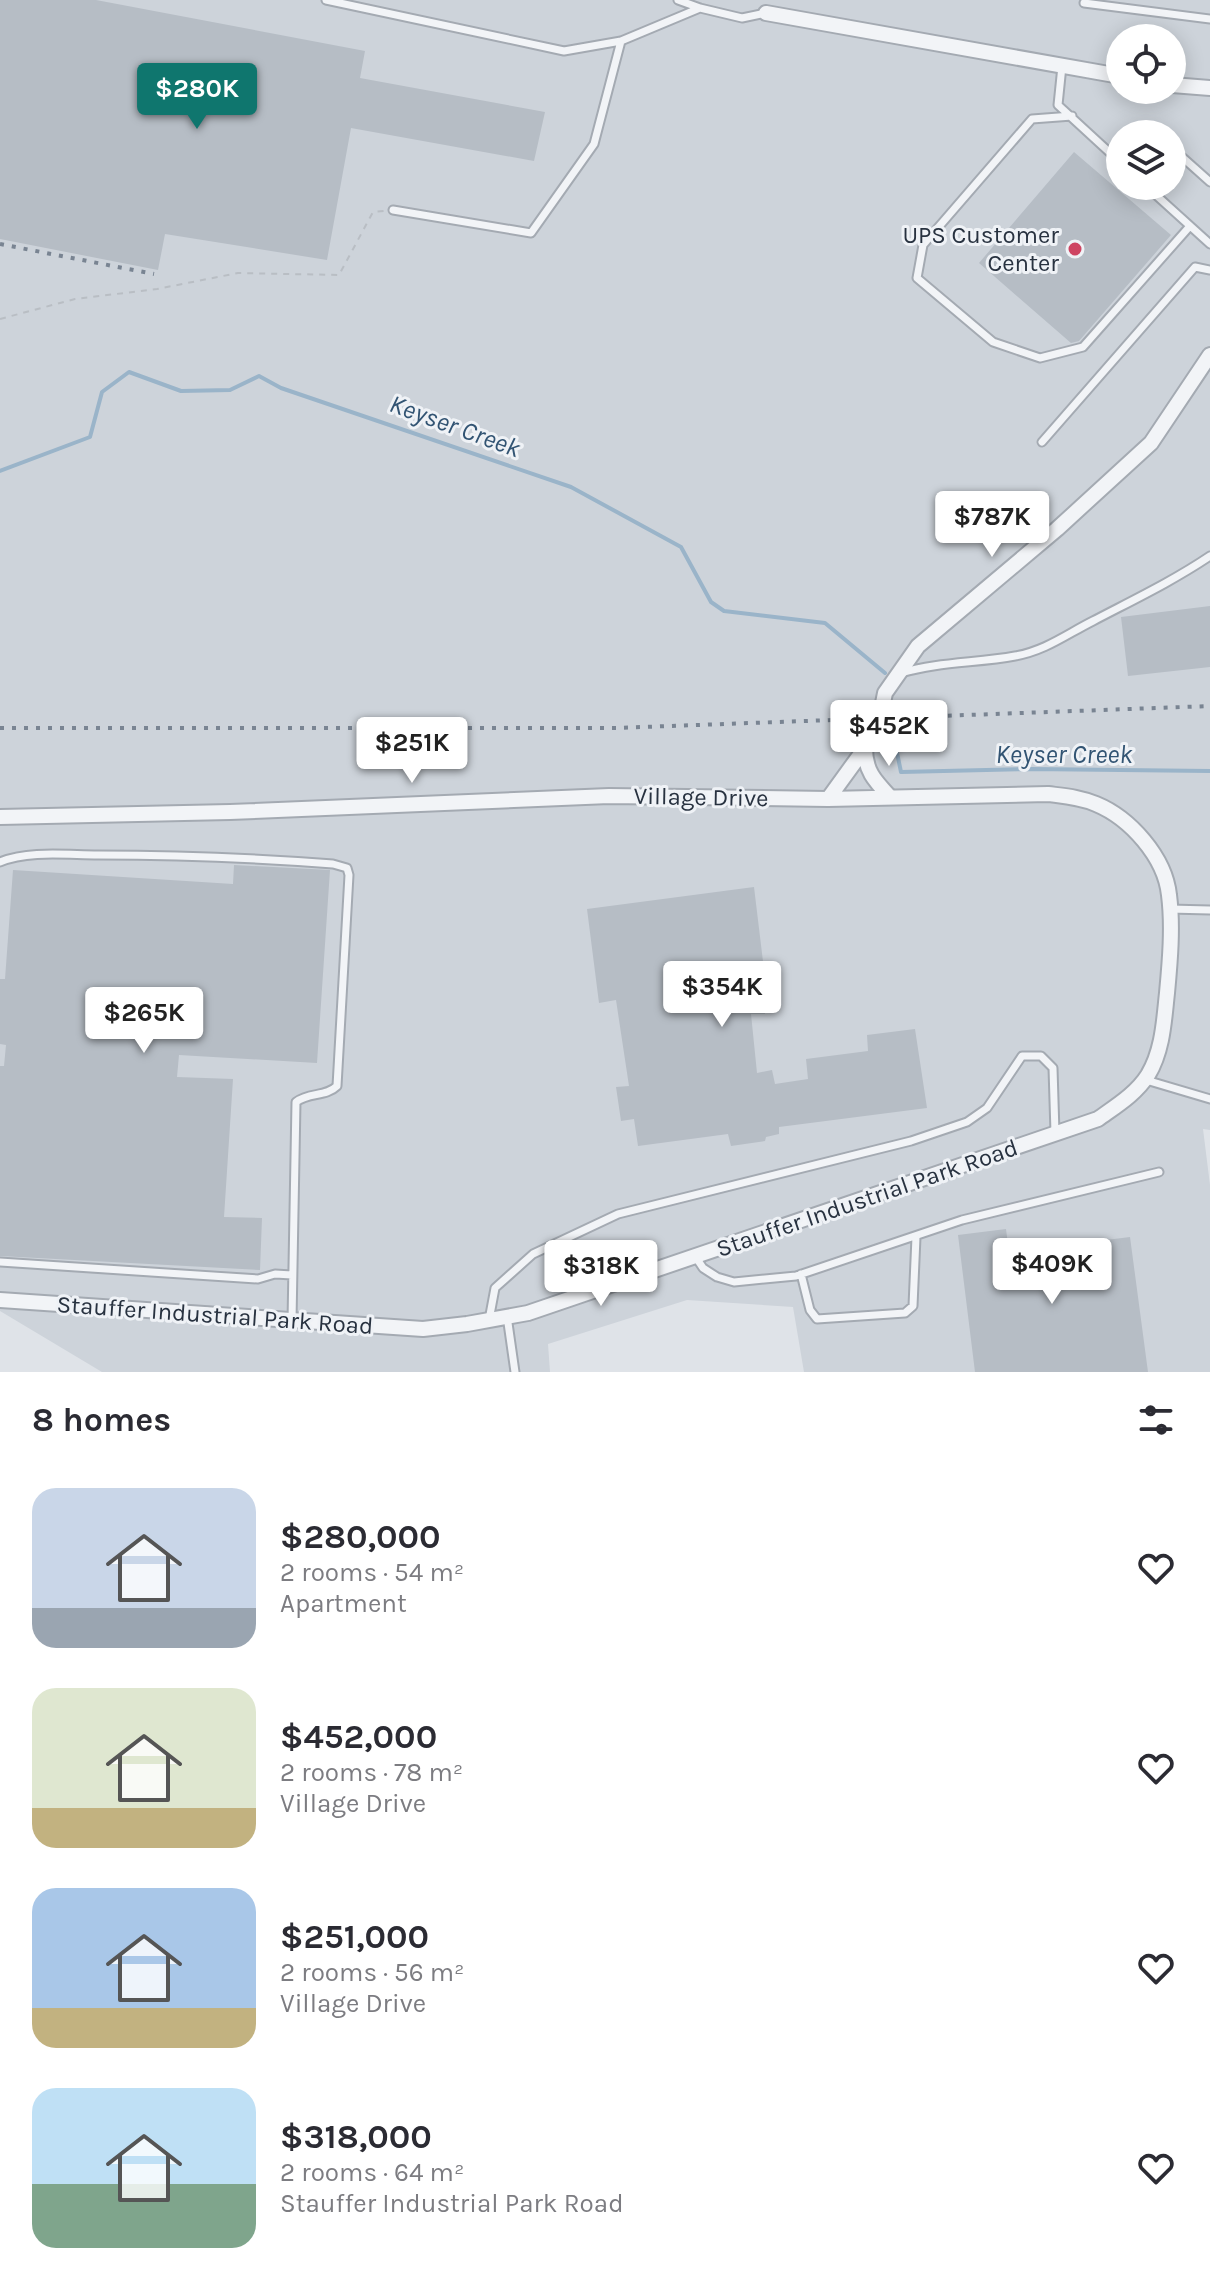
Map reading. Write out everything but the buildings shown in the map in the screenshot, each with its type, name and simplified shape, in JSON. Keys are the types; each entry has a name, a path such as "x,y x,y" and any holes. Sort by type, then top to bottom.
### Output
{"street":[{"path":"766,13 1106,74"},
{"path":"1186,86 1210,88"},
{"path":"828,799 865,748 880,718 885,693 918,646 1057,529 1151,443 1210,355"},
{"path":"865,748 865,764 870,775 890,797"},
{"name":"Village Drive","path":"0,817 230,812 609,796 828,799 1072,796 1097,804 1135,829 1160,867 1169,893 1169,970 1161,1044 1146,1077"},
{"name":"Stauffer Industrial Park Road","path":"0,1300 423,1329 528,1313 1098,1119 1128,1097 1146,1077"}],"lane":[{"path":"326,0 564,51 621,41 700,8"},
{"path":"678,0 742,18 766,13"},
{"path":"1084,3 1210,19"},
{"path":"393,210 531,233 594,144 621,41"},
{"path":"1062,66 1058,105 1106,149"},
{"path":"1072,116 1032,119 923,245 917,278 993,342 1040,358 1083,347 1190,226"},
{"path":"1186,161 1210,182"},
{"path":"1161,200 1210,244"},
{"path":"1042,442 1195,267 1210,270"},
{"path":"899,673 922,666 1016,656 1035,651 1154,590 1210,556"},
{"path":"0,862 11,858 72,855 166,855 333,864 347,868 337,1086 331,1092 305,1095 296,1102 292,1321"},
{"path":"1169,909 1210,910"},
{"path":"489,1320 495,1288 533,1254 618,1214 911,1141 967,1122 987,1108 1022,1056 1041,1056 1053,1068 1055,1135"},
{"path":"1146,1077 1210,1099"},
{"path":"695,1256 703,1268 717,1277 734,1282 801,1274 962,1220 1159,1172"},
{"path":"801,1274 810,1310 817,1319 905,1313 913,1306 916,1237"},
{"path":"0,1262 258,1279 275,1274 292,1275"},
{"path":"507,1316 515,1372"}],"path":[{"path":"0,319 75,299 157,289 238,273 339,275 373,212 393,210"}],"shaded area":[{"path":"0,0 1210,0 1210,1130 1203,1129 1210,1185 1210,1372 804,1372 793,1307 687,1300 548,1344 550,1372 102,1372 0,1311"}],"waterway":[{"name":"Keyser Creek","path":"0,471 90,437 102,392 129,372 181,391 230,390 259,376 281,388 571,487 681,547 711,602 724,611 825,623 885,673"},
{"name":"Keyser Creek","path":"895,743 901,772 1031,769 1210,771"}],"railway":[{"path":"0,244 154,274"},
{"path":"0,728 616,728 1210,706"}],"place":[{"name":"UPS Customer Center","path":"1075,249"}]}
